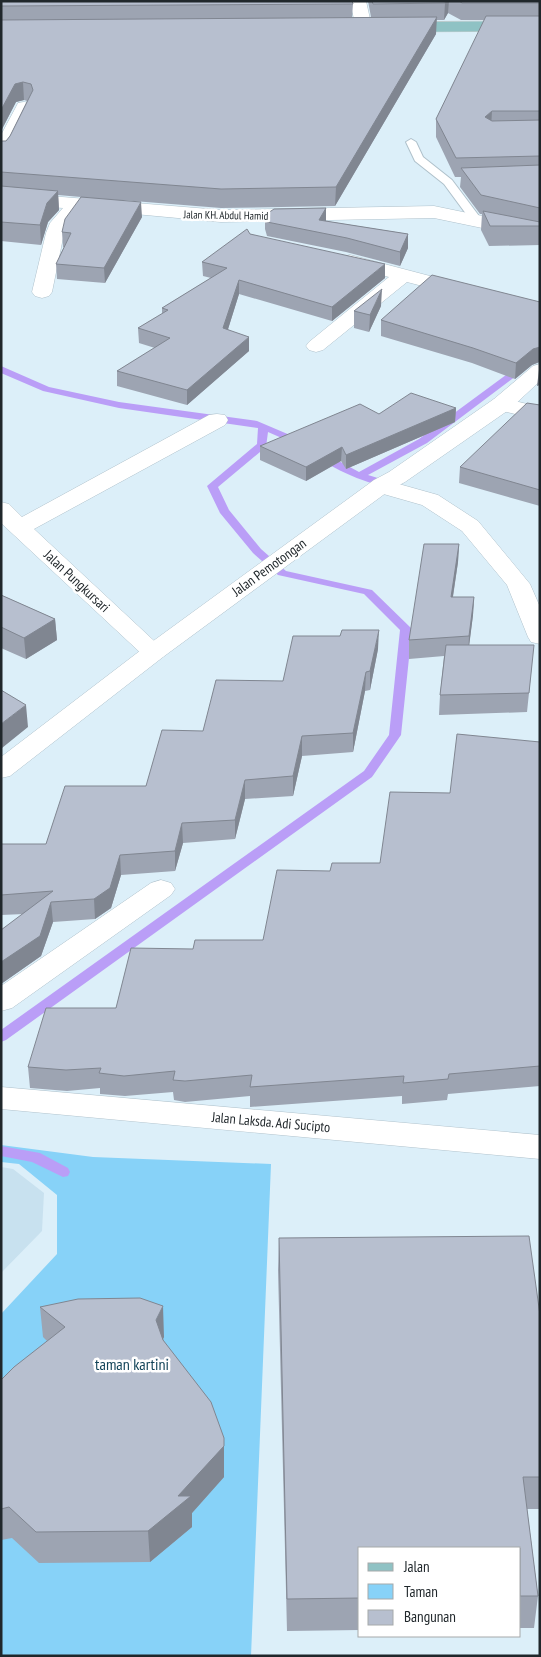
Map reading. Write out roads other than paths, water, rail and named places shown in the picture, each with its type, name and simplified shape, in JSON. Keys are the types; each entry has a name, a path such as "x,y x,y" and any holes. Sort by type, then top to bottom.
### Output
{"main road":[{"path":"344,28 540,26"}],"street":[{"path":"358,1 364,28"},
{"path":"1,153 24,107"},
{"name":"Jalan KH. Abdul Hamid","path":"1,197 172,213 252,223 422,212 447,214 540,234"},
{"path":"42,292 54,232 76,204"},
{"path":"337,258 482,295"},
{"path":"316,346 404,276"},
{"name":"Jalan Pemotongan","path":"1,770 257,575 386,482 502,404 540,370"},
{"path":"502,404 540,414"},
{"path":"19,528 217,420"},
{"path":"386,482 430,500 470,526 518,584 540,637"},
{"name":"Jalan Pungkursari","path":"1,509 19,528 154,652"},
{"path":"1,1001 161,889"},
{"name":"Jalan Laksda. Adi Sucipto","path":"1,1098 540,1146"}],"lane":[{"path":"411,142 419,159 448,182 476,220"},
{"path":"448,182 466,181"}],"waterway":[{"path":"360,475 423,441 540,353"},
{"path":"1,369 46,389 119,405 257,424 300,443"},
{"path":"1,1037 368,774 395,735 406,629 368,592 282,573 257,551 224,511 212,486 234,470 262,445 263,427"},
{"path":"322,456 350,472 390,485"},
{"path":"1,1151 35,1157 63,1172"}],"park label":[{"name":"taman kartini","path":"132,1364"}]}
